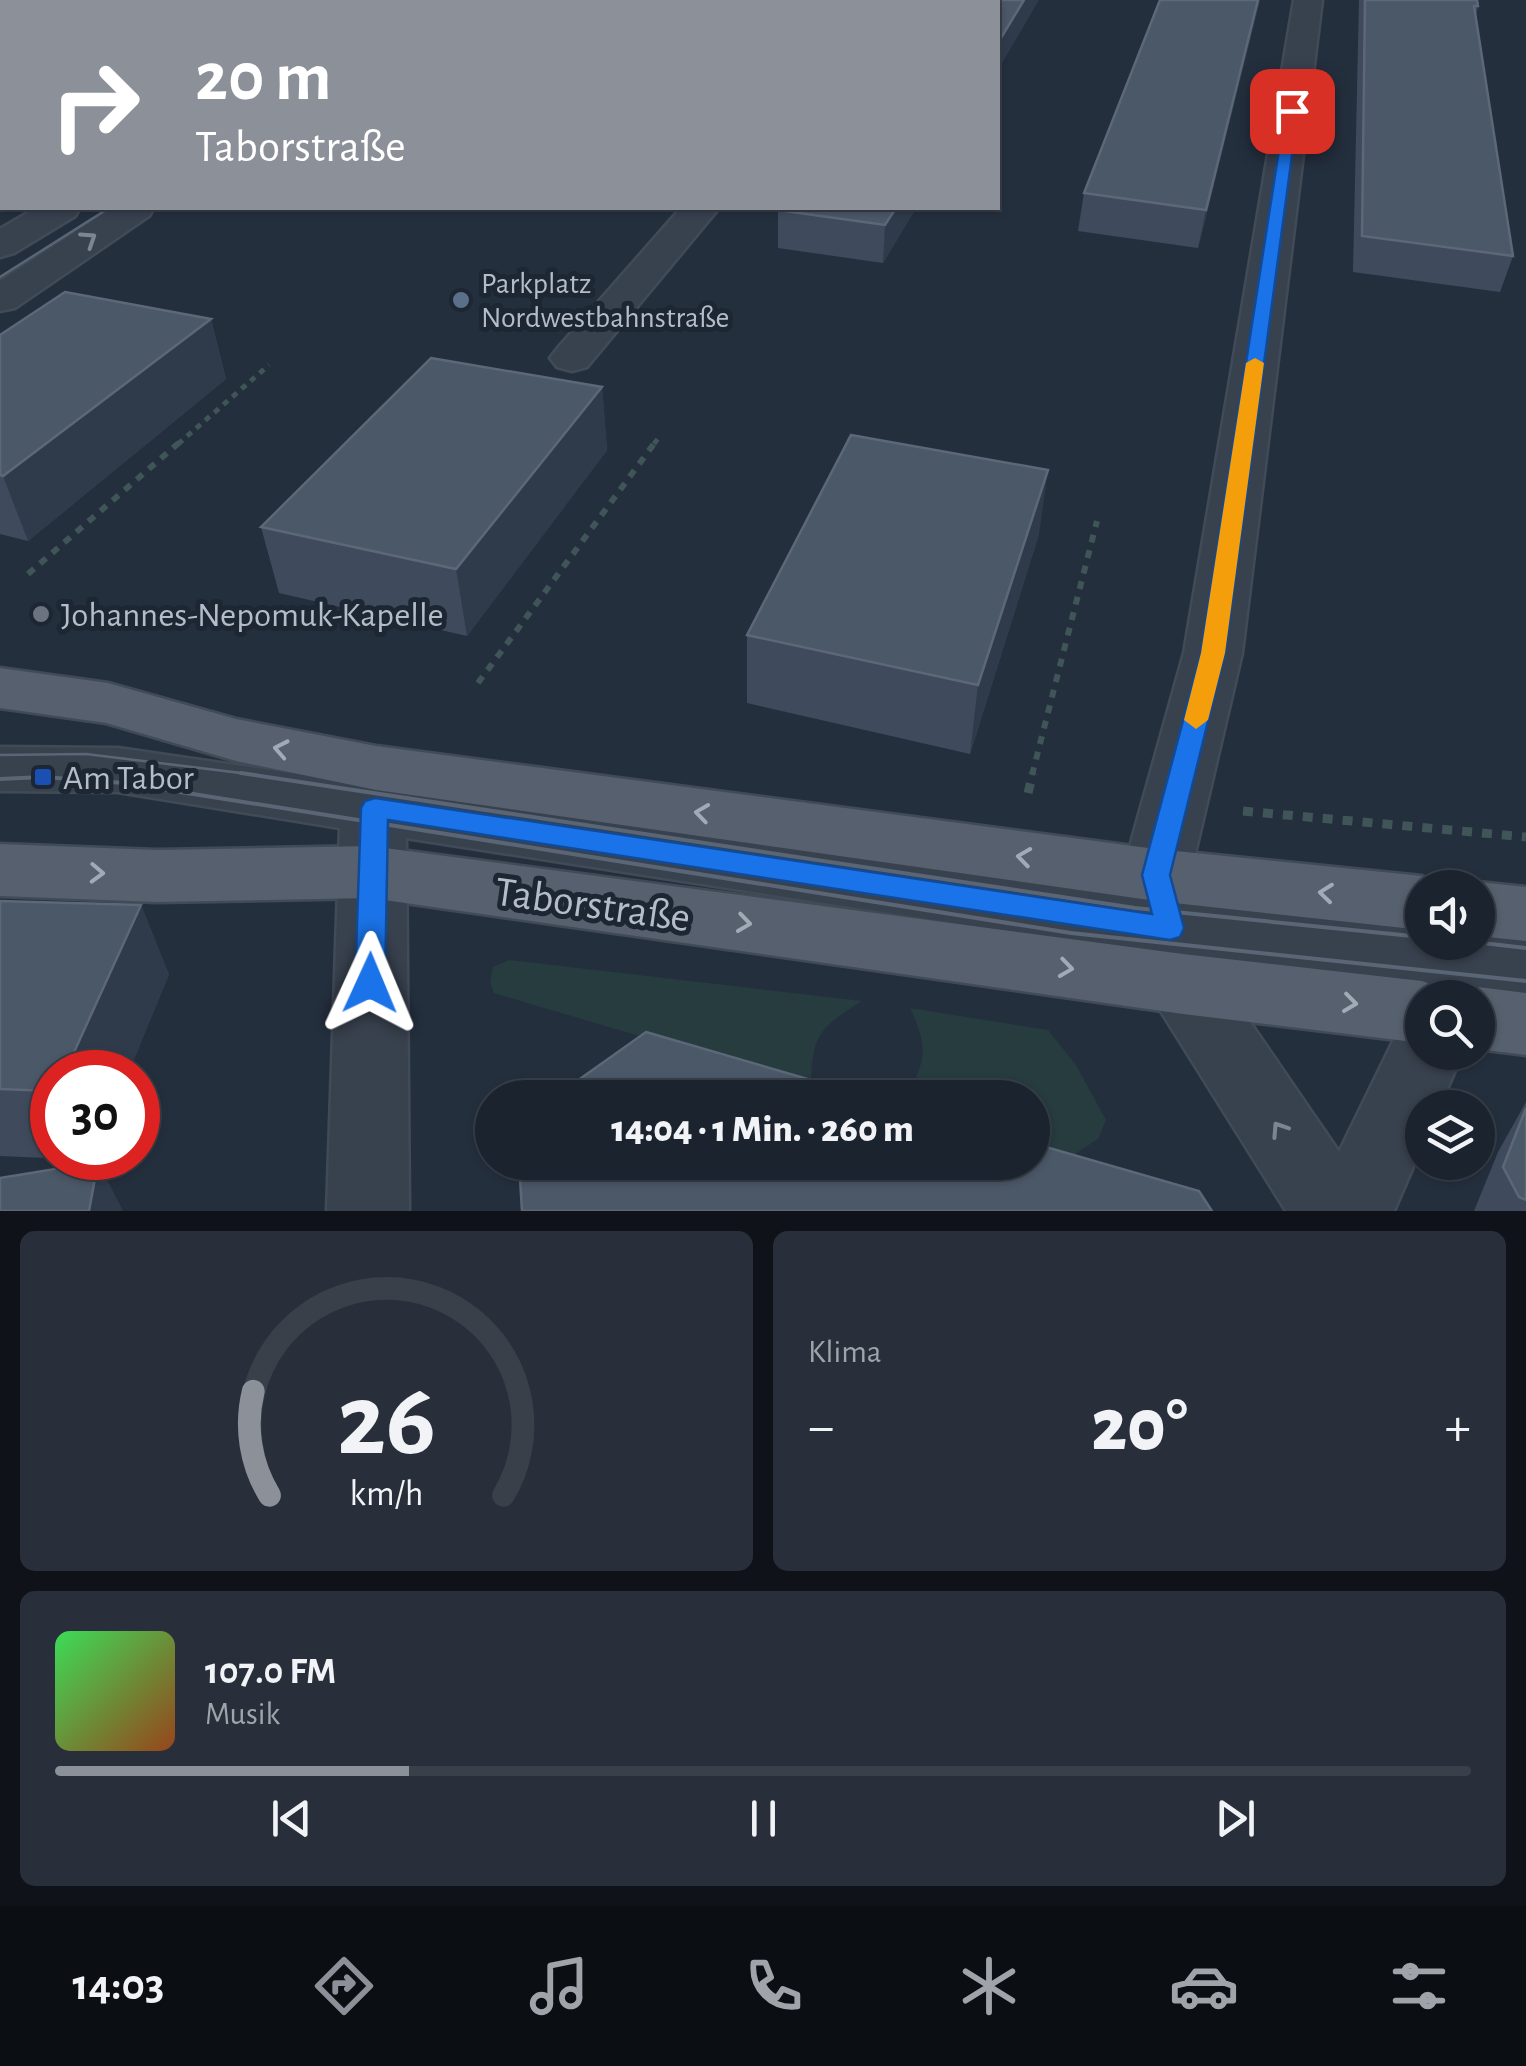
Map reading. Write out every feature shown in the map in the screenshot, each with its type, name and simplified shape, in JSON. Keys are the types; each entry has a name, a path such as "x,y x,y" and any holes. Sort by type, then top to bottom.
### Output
{"main road":[{"name":"Taborstraße","path":"0,688 108,703 236,740 374,816 1170,929 1405,1006"},
{"name":"Taborstraße","path":"0,870 156,876 374,816 1170,929 1405,905"},
{"path":"1495,910 1526,914"},
{"path":"1495,1020 1526,1024"}],"street":[{"path":"1308,0 1213,653 1175,805 1170,929 1332,1211"},
{"path":"0,246 59,210"},
{"path":"0,299 133,210"},
{"path":"572,358 700,210"},
{"name":"Taborstraße","path":"0,769 118,770 374,816"},
{"path":"368,1211 374,816"},
{"name":"Taborstraße","path":"1170,929 1526,965"},
{"path":"1353,1211 1418,1070"}],"path":[{"path":"28,574 269,366"},
{"path":"478,683 659,437"},
{"path":"1046,799 1027,796 1097,521"},
{"path":"1175,805 1526,837"}],"green space":[{"path":"509,960 862,1001 836,1018 821,1034 813,1055 811,1080 787,1080 494,993 490,982 493,967"},
{"path":"910,1008 1048,1030 1076,1065 1106,1120 1098,1139 1072,1156 1050,1151 1050,1080 915,1080 921,1063 920,1033"}],"building":[{"path":"1000,0 1024,0 1000,40"},
{"path":"1160,0 1258,0 1206,210 1084,193"},
{"path":"1365,0 1477,0 1478,6 1474,6 1513,256 1362,236"},
{"path":"778,210 895,210 885,225"},
{"path":"65,292 211,319 0,475 0,335"},
{"path":"431,358 602,387 456,569 261,527"},
{"path":"851,435 1048,470 978,685 747,635"},
{"path":"0,901 141,905 75,1050 30,1050 30,1090 0,1089"},
{"path":"646,1032 811,1080 578,1080"},
{"path":"1526,1108 1526,1200 1519,1197 1503,1167"},
{"path":"1050,1148 1199,1191 1212,1211 522,1211 520,1180 1050,1180"},
{"path":"30,1173 30,1180 95,1180 89,1211 0,1211 0,1178"}],"tram line":[{"path":"0,277 106,210"},
{"path":"0,755 86,754 242,773"},
{"path":"242,773 257,775"},
{"path":"242,773 1135,908 1405,935"},
{"path":"0,779 43,777 124,783 1071,933 1526,981"},
{"path":"1495,944 1526,948"}],"slow traffic":[{"path":"1196,720 1213,653 1255,363"}],"place":[{"name":"Parkplatz Nordwestbahnstraße","path":"461,300"},
{"name":"Johannes-Nepomuk-Kapelle","path":"41,614"},
{"name":"Am Tabor","path":"43,777"}],"route":[{"path":"370,983 370,872 375,808 1080,918 1170,928 1156,875 1213,653 1292,111"}]}
